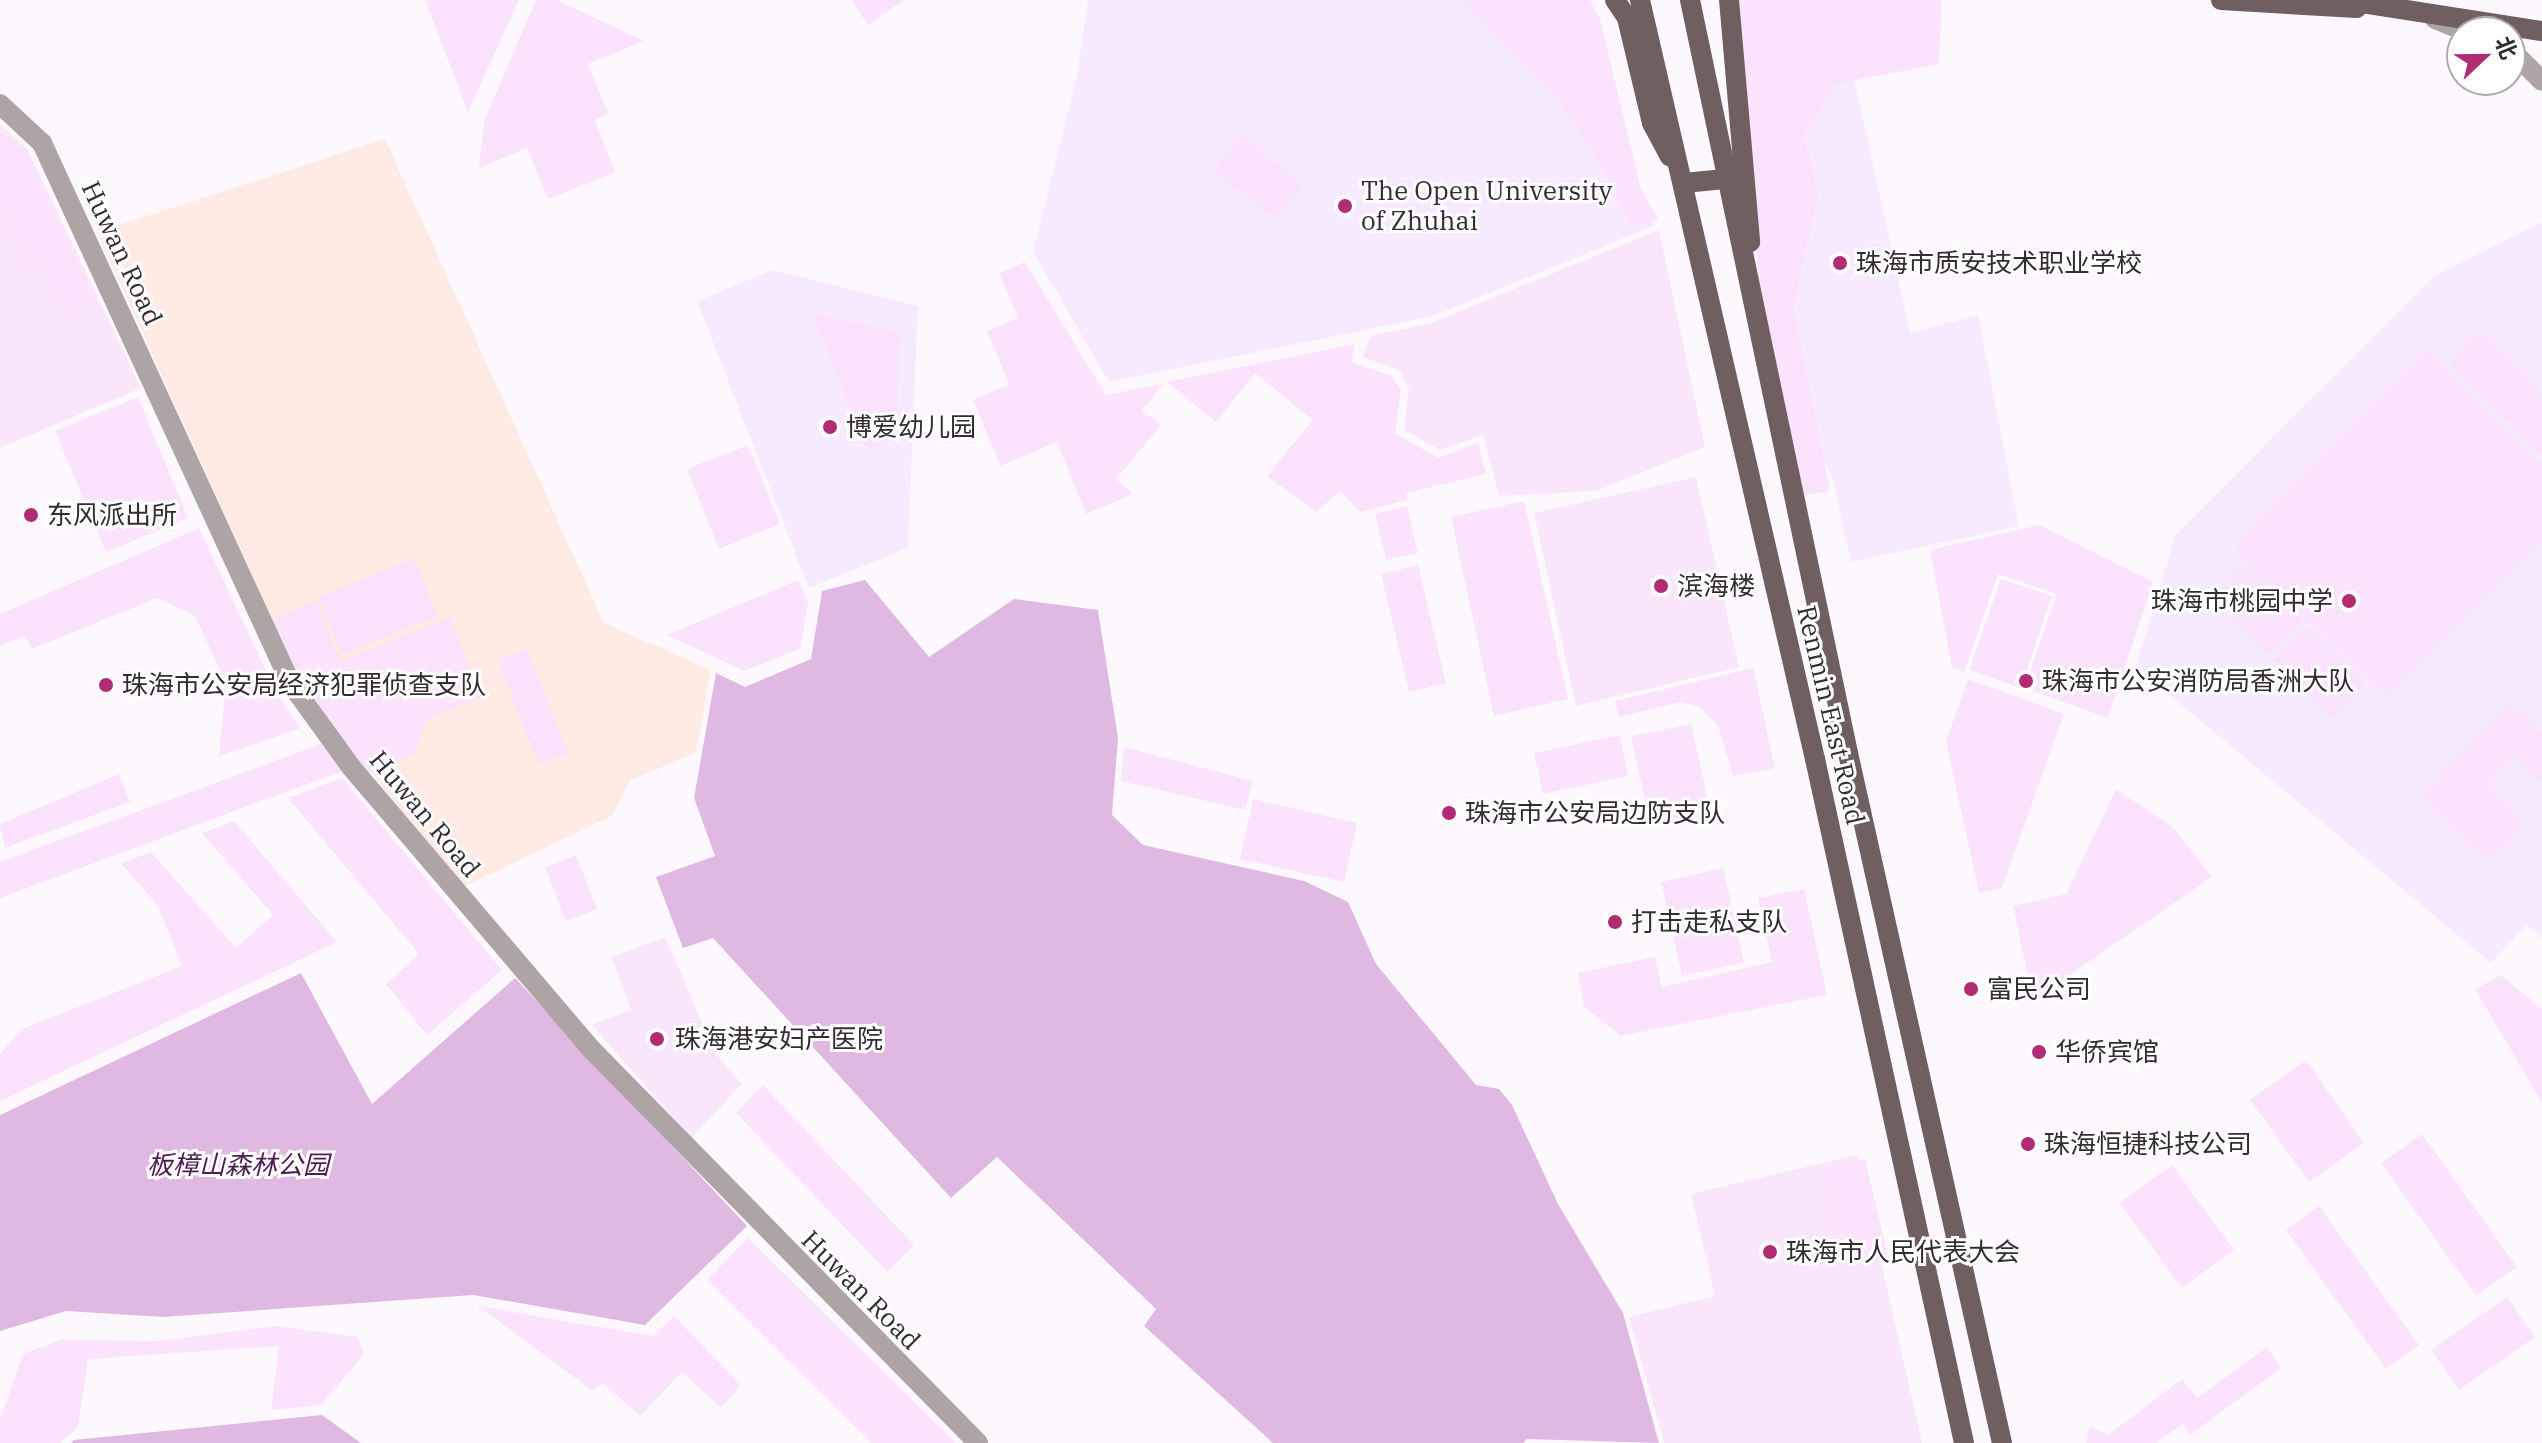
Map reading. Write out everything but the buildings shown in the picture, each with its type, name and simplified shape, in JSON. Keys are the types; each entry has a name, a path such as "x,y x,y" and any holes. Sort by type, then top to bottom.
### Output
{"main road":[{"path":"1615,0 1627,18 1652,123 1684,183 1725,179"},
{"name":"Renmin East Road","path":"1640,0 1684,183 1964,1443"},
{"name":"Renmin East Road","path":"1690,0 1725,179 1753,290 1848,753 2002,1443"},
{"path":"1729,0 1753,290"},
{"path":"2221,0 2413,10"},
{"path":"2343,0 2542,31"}],"street":[{"path":"2413,10 2446,23"},
{"path":"2526,65 2542,81"},
{"name":"Huwan Road","path":"0,104 42,143 291,684 334,744 592,1050 978,1443"}],"shaded area":[{"path":"425,0 519,0 468,112"},
{"path":"536,0 557,0 644,41 588,64 608,113 595,120 615,172 548,199 527,148 479,168 484,121"},
{"path":"851,0 904,0 868,25"},
{"name":"The Open University of Zhuhai","path":"1088,0 1583,0 1637,188 1656,225 1433,316 1109,382 1033,252 1077,76"},
{"path":"1461,0 1590,0 1600,19 1641,189 1658,219 1631,225 1609,178 1558,98"},
{"path":"1735,0 1942,0 1939,64 1836,84 1804,134 1818,197 1793,307 1830,491 1800,496 1759,290 1750,137"},
{"name":"珠海市质安技术职业学校","path":"1758,0 1837,0 1910,333 1978,315 2019,526 1851,562 1832,476 1805,429"},
{"path":"0,124 28,150 141,388 0,448"},
{"path":"0,132 23,151 94,302 66,314 44,267 31,272 0,203"},
{"path":"1241,136 1302,185 1276,219 1214,171"},
{"path":"385,139 604,623 711,670 696,752 630,781 612,816 461,888 299,679 97,232"},
{"name":"珠海市桃园中学","path":"2542,222 2542,938 2526,925 2491,963 2136,667 2175,536 2433,277"},
{"path":"1659,230 1705,447 1596,491 1499,496 1483,435 1440,450 1404,430 1409,388 1399,370 1363,357 1370,336 1431,323"},
{"path":"1025,262 1106,395 1163,384 1142,410 1161,425 1116,479 1133,494 1086,514 1057,442 1000,466 973,400 1009,384 987,331 1018,318 999,273"},
{"name":"博爱幼儿园","path":"772,270 918,306 908,548 809,588 697,301"},
{"path":"812,313 900,333 896,438 867,450"},
{"path":"2481,330 2540,389 2507,422 2449,364"},
{"path":"1355,344 1351,362 1392,376 1401,390 1395,433 1438,458 1478,443 1486,474 1406,493 1407,500 1360,512 1340,491 1316,512 1267,476 1313,420 1255,373 1216,422 1167,382"},
{"path":"2427,351 2542,465 2542,540 2386,697 2234,546"},
{"path":"2542,392 2542,457 2510,424"},
{"path":"138,397 188,518 106,552 55,431"},
{"path":"748,445 780,524 719,549 687,469"},
{"name":"滨海楼","path":"1696,477 1739,667 1576,706 1534,513"},
{"path":"1524,501 1568,699 1494,716 1451,517"},
{"path":"1407,506 1418,553 1386,560 1375,514"},
{"path":"2040,525 2153,582 2108,718 2024,688 2057,594 1998,574 1964,672 1952,668 1930,550"},
{"path":"199,528 278,696 301,728 219,756 226,683 195,616 157,598 32,649 25,636 0,646 0,614"},
{"path":"414,558 438,616 342,655 318,597"},
{"path":"2244,564 2303,622 2270,655 2212,597"},
{"path":"1418,565 1446,683 1409,692 1381,574"},
{"path":"2001,579 2052,596 2021,688 1969,670"},
{"path":"798,580 808,602 800,649 744,671 667,635"},
{"path":"316,600 340,661 450,617 481,697 427,719 414,755 362,775 294,682 268,621"},
{"path":"2307,627 2365,685 2333,718 2274,660"},
{"path":"527,649 568,753 538,764 498,660"},
{"path":"1753,668 1775,768 1733,776 1718,725 1699,707 1681,702 1619,717 1615,701"},
{"path":"1968,679 2064,714 2002,888 1979,893 1946,741"},
{"path":"2510,703 2542,733 2542,783 2513,755 2485,784 2525,824 2489,861 2421,796"},
{"path":"1691,724 1711,814 1651,827 1631,736"},
{"path":"1620,735 1628,776 1543,794 1534,753"},
{"path":"324,743 345,770 0,898 0,862"},
{"path":"1124,747 1253,781 1245,810 1121,781"},
{"path":"119,774 130,802 5,848 0,824"},
{"path":"342,778 502,970 427,1035 386,984 419,954 288,798"},
{"path":"2116,789 2174,828 2212,877 2033,1000 2013,906 2066,894"},
{"path":"1253,799 1357,823 1344,882 1240,859"},
{"path":"234,821 337,942 0,1101 0,1054 22,1029 182,966 158,906 121,863 151,852 236,948 273,915 202,833"},
{"path":"576,855 597,909 566,921 545,867"},
{"path":"1723,868 1744,962 1682,976 1661,882"},
{"path":"1804,889 1827,995 1621,1036 1584,1007 1578,973 1655,957 1662,987 1772,962 1758,898"},
{"name":"珠海港安妇产医院","path":"665,937 716,1054 742,1084 691,1138 592,1025 631,1010 611,957"},
{"path":"2501,975 2542,1009 2542,1103 2475,989"},
{"path":"2306,1060 2364,1143 2309,1182 2250,1100"},
{"path":"763,1085 914,1245 887,1272 736,1113"},
{"path":"2422,1134 2517,1267 2476,1296 2381,1163"},
{"path":"1857,1155 1922,1443 1664,1443 1629,1317 1715,1296 1691,1194"},
{"path":"1865,1159 1888,1256 1845,1266 1823,1169"},
{"path":"2172,1165 2234,1250 2182,1288 2119,1203"},
{"path":"2319,1206 2419,1345 2386,1369 2286,1230"},
{"path":"748,1238 956,1443 872,1443 707,1280"},
{"path":"2507,1297 2535,1337 2459,1390 2431,1350"},
{"path":"478,1306 653,1336 674,1316 741,1385 721,1408 682,1372 640,1416 603,1383 593,1391"},
{"path":"277,1326 358,1337 364,1354 321,1405 271,1410 279,1346 88,1359 78,1427 60,1443 0,1443 0,1420 23,1354 61,1340 158,1341"},
{"path":"2267,1347 2281,1368 2190,1435 2183,1424 2156,1443 2086,1443 2090,1427 2108,1435 2182,1379 2197,1398"}],"green space":[{"path":"865,580 929,657 1014,599 1098,610 1118,738 1112,815 1143,845 1304,881 1348,902 1376,964 1476,1085 1499,1089 1512,1105 1558,1204 1623,1313 1659,1443 1527,1439 1523,1443 1273,1443 1144,1326 1156,1309 997,1157 951,1198 713,938 683,948 656,877 715,856 694,798 716,673 745,687 811,659 822,591"},
{"name":"板樟山森林公园","path":"301,973 372,1104 515,978 747,1226 645,1325 473,1295 163,1317 66,1311 0,1331 0,1115"},
{"path":"322,1415 361,1443 71,1443 74,1440"}],"place":[{"name":"The Open University of Zhuhai","path":"1345,206"},
{"name":"珠海市质安技术职业学校","path":"1840,263"},
{"name":"博爱幼儿园","path":"830,427"},
{"name":"东风派出所","path":"31,515"},
{"name":"滨海楼","path":"1661,586"},
{"name":"珠海市桃园中学","path":"2349,601"},
{"name":"珠海市公安消防局香洲大队","path":"2026,681"},
{"name":"珠海市公安局经济犯罪侦查支队","path":"106,685"},
{"name":"珠海市公安局边防支队","path":"1449,813"},
{"name":"打击走私支队","path":"1615,922"},
{"name":"富民公司","path":"1971,989"},
{"name":"珠海港安妇产医院","path":"657,1039"},
{"name":"华侨宾馆","path":"2039,1052"},
{"name":"珠海恒捷科技公司","path":"2028,1144"},
{"name":"珠海市人民代表大会","path":"1770,1252"}]}
